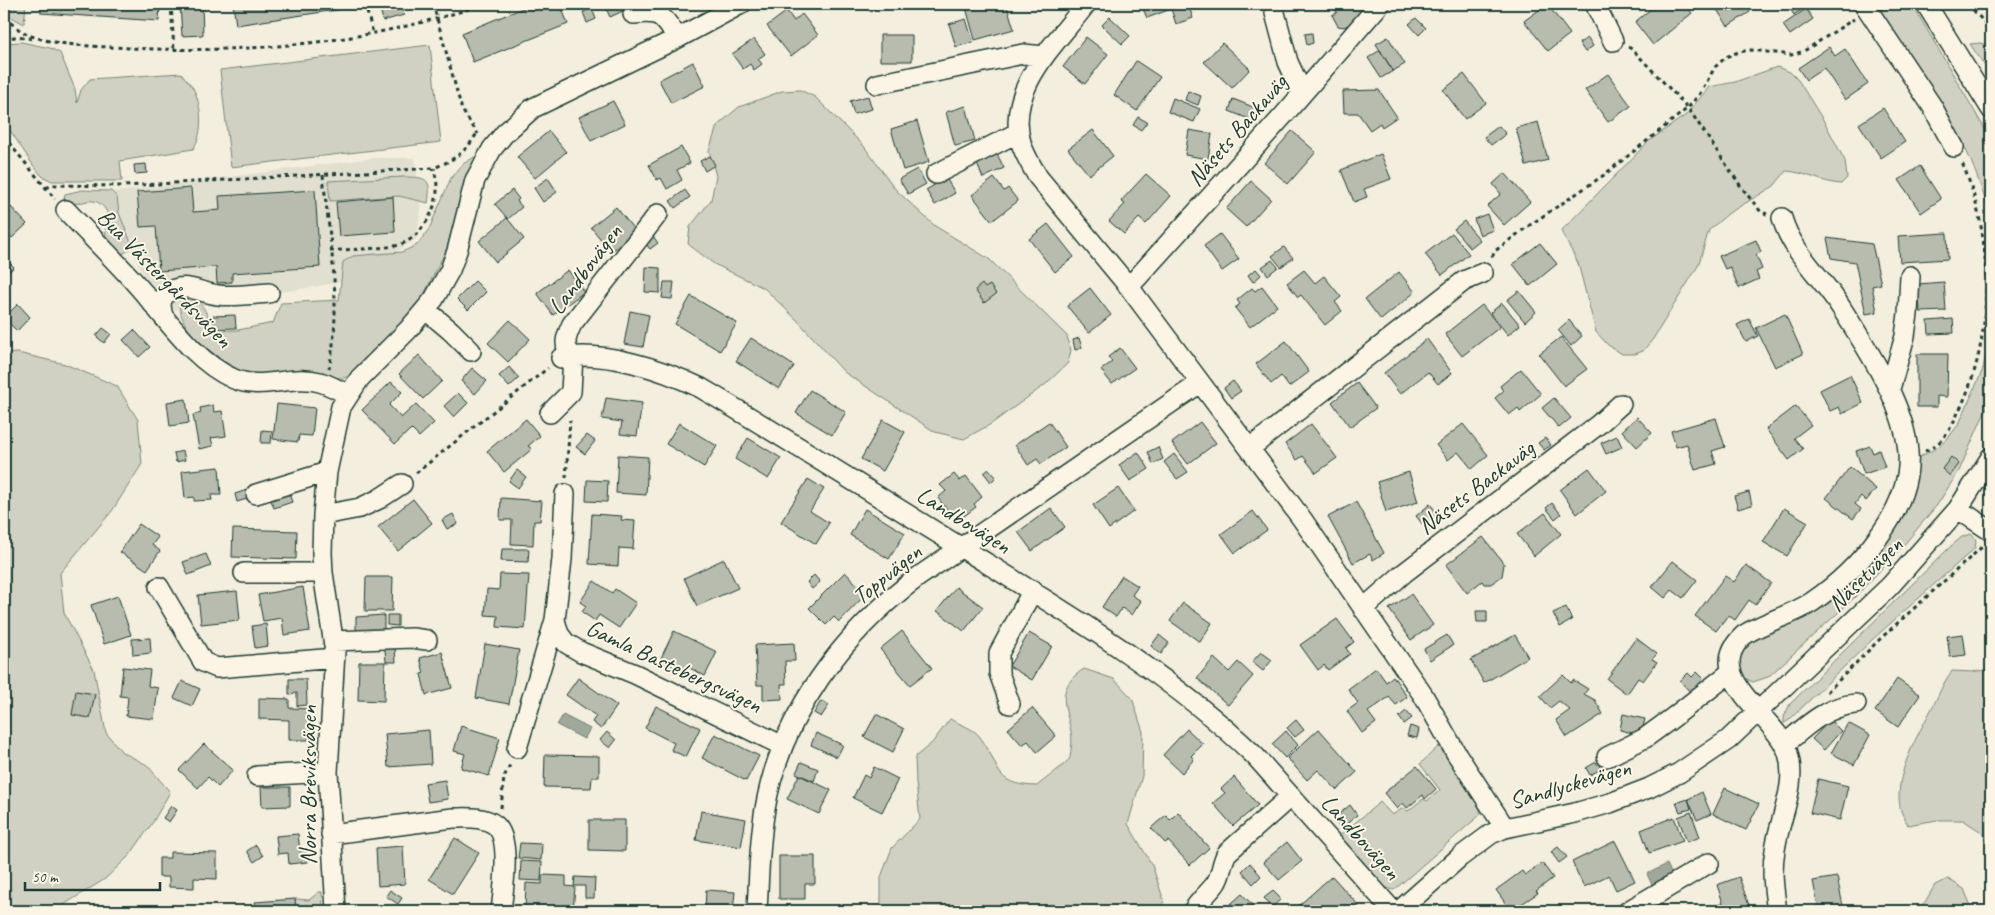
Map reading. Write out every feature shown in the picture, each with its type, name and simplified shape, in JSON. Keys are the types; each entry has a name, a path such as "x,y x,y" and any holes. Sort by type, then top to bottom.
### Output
{"street":[{"name":"Norra Breviksvägen","path":"336,911 328,772 335,649 323,573 323,515 327,472 342,407 360,378 426,310 450,270 457,251 473,184 492,148 505,133 533,108 678,38 741,4"},
{"path":"1086,4 1044,56 1029,81 1018,115 1019,132 1028,160 1038,177 1129,287 1302,519 1423,695 1456,753 1504,828"},
{"name":"Näsets Backaväg","path":"1129,287 1283,116 1380,4"},
{"path":"1595,4 1614,41"},
{"path":"1926,4 1991,109"},
{"path":"1866,7 1932,106 1954,147"},
{"path":"633,14 650,12 663,17 678,38"},
{"path":"1275,13 1288,62 1302,92"},
{"path":"877,84 1023,54 1044,56"},
{"path":"936,174 1019,132"},
{"name":"Bua Västergårdsvägen","path":"66,210 203,358 234,379 265,384 308,380 326,384 348,395"},
{"name":"Landbovägen","path":"571,392 566,336 572,324 658,214"},
{"path":"1777,911 1773,884 1773,865 1786,805 1791,766 1784,745 1744,695 1731,672 1729,666 1731,652 1737,641 1744,635 1809,603 1827,591 1859,562 1887,525 1897,507 1908,473 1908,455 1899,413 1890,389 1841,307 1795,247 1786,231 1782,218"},
{"path":"1250,448 1464,281 1483,273"},
{"path":"1890,389 1905,336 1910,276"},
{"path":"163,316 160,307 163,296 171,290 179,288 198,289 218,295 269,293"},
{"path":"426,310 445,325 471,351"},
{"name":"Landbovägen","path":"567,357 613,360 636,365 673,375 694,385 1033,590 1108,640 1195,703 1250,750 1393,911"},
{"name":"Toppvägen","path":"757,911 765,808 783,746 810,694 855,632 894,595 1200,383"},
{"path":"550,413 571,392"},
{"name":"Näsets Backaväg","path":"1363,608 1404,573 1599,424 1620,404"},
{"name":"Näsetvägen","path":"1758,712 1890,586 1958,509 1991,457"},
{"path":"256,494 327,472"},
{"path":"323,515 360,508 379,499 402,484"},
{"name":"Gamla Bastebergsvägen","path":"517,748 556,620 562,559 565,494"},
{"path":"1958,509 1988,538"},
{"path":"244,573 323,573"},
{"path":"159,587 203,662 208,666 216,668 412,638 427,640"},
{"path":"1010,704 999,673 999,653 1033,590"},
{"name":"Gamla Bastebergsvägen","path":"556,620 559,634 566,643 581,652 635,674 783,746"},
{"path":"1607,757 1645,738 1731,672"},
{"path":"1784,745 1826,712 1838,707 1856,704"},
{"name":"Sandlyckevägen","path":"1399,911 1478,843 1504,828 1575,814 1649,788 1728,740 1758,712"},
{"path":"257,776 328,772"},
{"name":"Landbovägen","path":"1193,911 1214,886 1218,879 1222,861 1227,853 1291,796"},
{"path":"331,834 453,818 472,818 488,821 495,825 502,839 505,857 501,911"},
{"path":"1628,911 1709,863"}],"path":[{"path":"171,4 174,50"},
{"path":"365,4 373,34"},
{"path":"433,4 462,110 477,133 492,148"},
{"path":"4,39 15,37 90,46 174,50 295,46 373,34 437,19 484,4"},
{"path":"1968,4 1991,30"},
{"path":"1483,273 1495,251 1604,175 1688,108 1701,92 1715,67 1726,57 1738,52 1751,50 1780,55 1804,51 1866,7"},
{"path":"4,18 15,24 26,34 44,40"},
{"path":"1614,41 1632,49 1688,108 1742,188 1761,212 1782,218"},
{"path":"46,188 52,185 123,186 434,168 462,154 477,133"},
{"path":"4,137 66,210"},
{"path":"1908,455 1929,450 1943,438 1970,393 1979,362 1990,290 1990,261 1985,230 1977,199 1954,147"},
{"path":"330,251 399,245 412,239 424,226 434,204 437,188 434,168"},
{"path":"323,175 336,329 326,384"},
{"path":"402,484 567,357"},
{"path":"565,494 571,392"},
{"path":"1820,698 1988,538"},
{"path":"495,825 501,809 504,777 517,748"}],"shaded area":[{"path":"4,4 26,4 24,24 4,13"},
{"path":"1875,4 1912,4 1989,136 1991,142 1991,221 1977,177 1957,133 1935,95"},
{"path":"21,42 50,48 60,53 75,89 77,103 81,90 90,79 181,73 193,88 200,111 199,135 193,149 120,161 122,181 52,181 42,176 4,121 4,43"},
{"path":"1980,43 1991,46 1991,75 1970,44"},
{"path":"430,45 441,142 231,167 220,70"},
{"path":"1777,67 1790,72 1798,80 1825,123 1845,161 1847,178 1841,184 1786,171 1774,186 1729,213 1709,230 1698,266 1653,339 1643,351 1635,354 1622,354 1608,345 1596,332 1578,263 1561,231 1649,141 1686,115 1709,87 1735,82"},
{"path":"800,90 815,97 863,145 896,190 935,226 989,259 1067,336 1071,350 1068,363 1046,384 991,424 964,439 935,432 844,372 798,321 764,288 714,264 688,244 690,227 711,200 716,176 709,151 717,126 739,107 782,91"},
{"path":"478,155 464,186 447,248 421,299 402,324 368,361 353,374 340,378 308,372 266,375 249,373 229,366 212,355 189,331 184,322 179,303 189,298 202,306 213,331 238,330 273,323 281,303 339,300 343,262 353,256 402,252 417,245 429,229 451,178 463,164"},
{"path":"374,158 415,158 421,210 416,239 353,280 175,310 143,274 108,193"},
{"path":"418,178 426,181 429,188 428,203 399,196 330,201 328,181"},
{"path":"82,190 111,191 117,197 119,213 132,245 127,252 119,253 105,240 107,212 102,205 90,201 73,204 68,203 64,199 65,194"},
{"path":"1991,327 1991,398 1959,471 1937,505 1903,546 1853,599 1768,677 1753,682 1744,678 1738,671 1739,652 1748,641 1849,583 1916,459 1938,447 1959,424 1983,369"},
{"path":"18,353 65,364 117,386 138,420 142,464 112,511 60,573 64,613 94,670 106,733 122,752 147,765 170,792 153,822 130,855 105,879 54,911 4,911 4,354"},
{"path":"1970,534 1974,536 1976,541 1975,548 1873,639 1784,723 1784,717 1790,704 1951,546 1962,537"},
{"path":"1084,669 1114,679 1132,698 1143,732 1142,776 1128,824 1152,865 1164,901 1160,911 881,911 881,877 892,848 920,819 915,757 932,743 950,719 978,734 1005,778 1022,785 1037,786 1070,758 1072,738 1064,697 1066,688 1072,678"},
{"path":"1991,669 1991,854 1983,833 1963,820 1937,820 1908,825 1903,816 1899,794 1900,781 1909,755 1949,675 1952,671 1972,672"},
{"path":"563,715 590,729 584,739 557,725"},
{"path":"1439,746 1478,803 1481,814 1394,890 1383,887 1339,839 1339,836 1380,802 1392,815 1403,808 1408,811 1423,799 1427,801 1440,790 1420,764"},
{"path":"1667,864 1672,875 1652,885 1647,874"},
{"path":"1948,879 1964,889 1973,911 1915,911 1925,902 1935,885"},
{"path":"319,892 322,892 323,911 296,911 295,899 309,900"}],"building":[{"path":"41,4 160,4 159,21 41,13"},
{"path":"180,4 202,4 203,35 182,36"},
{"path":"233,4 356,4 356,7 236,25"},
{"path":"379,4 401,4 404,15 383,21"},
{"path":"533,4 560,4 568,24 473,62 462,33"},
{"path":"604,4 636,4 636,5 610,17"},
{"path":"864,4 881,4 871,12"},
{"path":"965,4 990,4 992,10 1007,6 1014,29 975,40"},
{"path":"1141,4 1188,4 1193,18 1176,24 1171,9 1147,18"},
{"path":"1361,4 1362,15 1344,27 1338,26 1332,15 1337,13 1333,5"},
{"path":"1547,4 1570,34 1548,51 1524,21"},
{"path":"1657,4 1684,4 1692,13 1653,45 1635,22"},
{"path":"1713,4 1744,4 1750,12 1728,26"},
{"path":"1787,4 1811,4 1794,15"},
{"path":"592,9 596,19 587,23 583,12"},
{"path":"1806,9 1813,19 1790,35 1783,25"},
{"path":"787,11 794,21 802,14 818,35 791,56 767,26"},
{"path":"1110,17 1130,36 1122,44 1102,25"},
{"path":"1416,18 1426,28 1419,35 1409,24"},
{"path":"966,19 973,42 956,47 949,24"},
{"path":"1312,33 1313,43 1307,45 1305,34"},
{"path":"880,35 912,35 912,61 880,61"},
{"path":"1086,37 1108,54 1085,84 1063,67"},
{"path":"1388,37 1405,64 1393,71 1376,44"},
{"path":"1588,38 1593,46 1585,52 1579,43"},
{"path":"754,39 765,54 758,59 762,64 754,70 750,64 743,69 732,54"},
{"path":"1222,43 1250,69 1232,88 1204,62"},
{"path":"1829,47 1835,56 1845,49 1868,84 1845,100 1824,68 1806,80 1798,68"},
{"path":"1380,50 1393,71 1381,78 1368,58"},
{"path":"1136,61 1160,77 1137,111 1114,95"},
{"path":"693,62 705,86 671,103 659,80"},
{"path":"1464,74 1486,103 1465,119 1443,90"},
{"path":"1608,74 1631,106 1608,122 1585,90"},
{"path":"1379,90 1397,117 1382,127 1380,123 1370,130 1358,113 1344,113 1343,91"},
{"path":"1188,91 1201,96 1198,105 1185,100"},
{"path":"868,96 872,109 854,114 850,101"},
{"path":"1173,98 1200,109 1194,122 1168,112"},
{"path":"1233,99 1258,109 1254,121 1229,111"},
{"path":"613,101 625,124 591,141 579,117"},
{"path":"966,106 975,141 955,146 946,112"},
{"path":"1883,108 1905,142 1881,158 1859,124"},
{"path":"1138,117 1147,122 1141,130 1133,125"},
{"path":"917,121 929,162 903,170 891,129"},
{"path":"1538,122 1548,160 1526,166 1516,128"},
{"path":"1499,126 1506,134 1491,145 1484,137"},
{"path":"1093,130 1113,156 1089,175 1068,149"},
{"path":"1189,130 1212,134 1208,159 1185,155"},
{"path":"549,131 566,152 535,178 517,157"},
{"path":"1292,131 1316,152 1288,184 1264,163"},
{"path":"681,147 690,163 677,170 682,180 667,189 661,178 657,180 649,165"},
{"path":"997,154 1004,168 983,178 977,164"},
{"path":"1381,154 1391,179 1364,189 1367,197 1354,202 1341,170"},
{"path":"710,156 715,165 705,171 700,161"},
{"path":"146,164 147,173 135,174 134,165"},
{"path":"1920,166 1941,199 1921,213 1899,180"},
{"path":"917,169 926,184 908,194 899,179"},
{"path":"1505,173 1530,202 1504,225 1487,206 1501,194 1493,184"},
{"path":"1146,174 1171,196 1146,224 1139,218 1124,234 1109,221 1125,204 1121,201"},
{"path":"548,178 557,192 543,202 534,188"},
{"path":"946,178 955,193 935,205 926,190"},
{"path":"994,178 1004,191 1008,188 1018,201 992,221 972,195"},
{"path":"1251,181 1271,199 1246,227 1226,209"},
{"path":"191,188 193,212 220,210 219,196 315,190 320,267 232,273 232,282 217,283 216,267 159,271 156,226 140,227 137,192"},
{"path":"512,190 522,207 508,219 495,204"},
{"path":"685,190 690,197 675,208 670,201"},
{"path":"393,197 395,232 339,236 336,202"},
{"path":"11,207 27,224 12,238 4,229 4,214"},
{"path":"616,207 636,232 611,252 591,227"},
{"path":"1487,214 1493,230 1480,235 1474,219"},
{"path":"507,218 524,239 496,262 479,241"},
{"path":"1464,221 1480,240 1470,248 1454,229"},
{"path":"1048,224 1074,257 1055,272 1029,239"},
{"path":"1452,233 1469,254 1442,275 1425,254"},
{"path":"1947,233 1948,259 1900,262 1898,236"},
{"path":"1220,234 1239,259 1222,271 1204,246"},
{"path":"652,235 658,243 650,249 644,242"},
{"path":"1827,238 1872,244 1881,284 1872,286 1877,312 1866,314 1855,262 1831,258"},
{"path":"1756,240 1761,252 1756,255 1762,269 1756,272 1759,279 1739,288 1730,267 1725,269 1719,256"},
{"path":"1540,243 1557,264 1530,286 1513,264"},
{"path":"1284,247 1293,258 1281,267 1272,256"},
{"path":"4,257 14,267 4,277"},
{"path":"1272,260 1278,267 1268,275 1262,267"},
{"path":"646,267 660,268 660,293 645,292"},
{"path":"1256,269 1261,275 1253,282 1248,275"},
{"path":"568,270 584,292 553,315 537,293"},
{"path":"1304,270 1315,283 1324,276 1341,297 1335,302 1342,311 1325,325 1301,295 1298,297 1287,283"},
{"path":"1399,272 1415,292 1381,320 1365,299"},
{"path":"475,281 486,292 468,310 457,299"},
{"path":"664,282 674,282 672,299 662,298"},
{"path":"1944,282 1946,311 1920,312 1918,284"},
{"path":"982,284 985,288 990,285 996,294 984,303 975,290"},
{"path":"1262,286 1277,306 1250,327 1235,308 1240,304 1237,300 1252,288 1255,291"},
{"path":"1090,288 1111,315 1089,333 1067,306"},
{"path":"1519,291 1536,312 1525,322 1507,300"},
{"path":"691,296 737,323 720,351 675,324"},
{"path":"1502,303 1520,325 1508,335 1490,313"},
{"path":"18,304 30,317 17,331 4,318"},
{"path":"1482,305 1500,327 1462,356 1445,334"},
{"path":"630,311 649,315 643,347 624,344"},
{"path":"1785,314 1803,354 1775,367 1756,328"},
{"path":"235,315 236,328 214,329 213,316"},
{"path":"1749,319 1758,336 1746,342 1737,325"},
{"path":"1953,319 1954,333 1929,334 1928,321"},
{"path":"510,320 530,339 508,362 488,343"},
{"path":"1569,320 1582,336 1571,346 1558,330"},
{"path":"103,328 111,334 104,343 96,336"},
{"path":"134,330 150,347 139,357 123,340"},
{"path":"1561,337 1587,369 1564,386 1539,354"},
{"path":"751,338 794,366 779,389 736,361"},
{"path":"1079,338 1082,348 1075,350 1073,340"},
{"path":"1427,339 1452,373 1438,384 1428,372 1400,394 1384,373"},
{"path":"1286,341 1309,372 1289,387 1281,376 1271,384 1256,364"},
{"path":"1120,348 1135,368 1112,384 1101,370 1112,362 1108,357"},
{"path":"1917,354 1948,354 1947,397 1937,396 1937,407 1917,407"},
{"path":"419,355 442,381 423,399 399,374"},
{"path":"509,367 519,378 509,387 499,376"},
{"path":"472,368 487,381 475,394 461,381"},
{"path":"1521,369 1541,394 1520,412 1518,408 1509,415 1495,398 1503,391 1500,386"},
{"path":"1850,375 1863,403 1842,414 1839,407 1830,411 1820,390"},
{"path":"1233,381 1241,391 1231,398 1224,388"},
{"path":"391,382 402,392 389,405 401,418 416,404 434,423 419,437 411,429 395,444 362,410"},
{"path":"1357,383 1376,408 1350,427 1332,402"},
{"path":"810,390 846,412 832,435 796,413"},
{"path":"458,393 468,403 454,417 444,406"},
{"path":"606,398 642,403 637,436 620,434 622,422 602,419"},
{"path":"1554,398 1571,418 1559,428 1542,408"},
{"path":"186,399 189,423 170,426 167,402"},
{"path":"277,404 315,408 312,436 299,435 298,442 273,439"},
{"path":"213,405 214,412 222,411 226,436 211,438 213,446 199,449 193,415 201,413 200,408"},
{"path":"1796,406 1811,425 1794,438 1803,449 1789,460 1766,429"},
{"path":"1637,417 1652,433 1637,447 1622,431"},
{"path":"1716,418 1725,447 1712,451 1716,464 1695,470 1687,444 1676,447 1671,431"},
{"path":"526,419 540,436 528,446 532,449 504,472 487,451"},
{"path":"883,420 905,432 883,471 861,459"},
{"path":"1049,422 1066,447 1041,464 1037,459 1028,465 1015,445"},
{"path":"1200,422 1216,443 1188,464 1172,443"},
{"path":"679,423 717,446 704,467 666,444"},
{"path":"1311,424 1337,458 1316,473 1303,456 1297,460 1285,444"},
{"path":"1463,424 1488,455 1472,469 1458,452 1448,460 1436,445"},
{"path":"262,430 272,431 271,443 261,443"},
{"path":"587,435 595,441 585,454 576,447"},
{"path":"1617,436 1622,447 1606,454 1601,443"},
{"path":"748,438 781,458 768,479 735,459"},
{"path":"1545,438 1551,445 1544,450 1538,443"},
{"path":"1870,446 1873,453 1879,450 1885,467 1864,474 1856,451"},
{"path":"1158,447 1163,459 1153,464 1148,452"},
{"path":"183,451 185,460 176,462 174,453"},
{"path":"1138,452 1149,469 1130,481 1119,465"},
{"path":"1174,454 1188,472 1177,479 1164,462"},
{"path":"618,455 648,457 646,495 616,493"},
{"path":"1951,457 1959,464 1950,476 1942,469"},
{"path":"219,467 221,495 211,495 212,500 194,501 194,497 185,498 182,471"},
{"path":"1850,467 1876,489 1866,501 1861,496 1855,504 1861,509 1853,519 1826,498"},
{"path":"1589,468 1606,491 1577,514 1560,490"},
{"path":"989,469 996,477 991,482 984,473"},
{"path":"517,470 526,477 518,488 509,481"},
{"path":"1409,472 1418,502 1386,512 1377,482"},
{"path":"954,474 960,481 966,476 982,497 974,504 976,507 964,516 961,512 953,518 938,498 946,491 940,485"},
{"path":"808,479 824,489 810,511 829,523 816,544 781,522"},
{"path":"587,480 608,481 607,502 586,501"},
{"path":"1118,488 1134,511 1109,529 1093,505"},
{"path":"247,490 250,498 237,502 235,494"},
{"path":"288,491 292,502 274,508 270,498"},
{"path":"1749,492 1752,505 1738,509 1734,496"},
{"path":"501,498 542,501 540,521 534,521 533,545 511,544 512,520 500,520"},
{"path":"413,499 432,523 398,551 378,527"},
{"path":"1356,502 1384,553 1373,560 1370,554 1353,563 1328,517"},
{"path":"1552,503 1561,514 1555,519 1546,508"},
{"path":"1430,504 1442,519 1428,531 1416,516"},
{"path":"1051,508 1065,527 1032,551 1018,532"},
{"path":"1784,508 1808,522 1787,556 1763,542"},
{"path":"865,509 905,533 889,559 850,535"},
{"path":"1253,511 1267,530 1235,553 1221,534"},
{"path":"1545,513 1561,534 1534,556 1517,534"},
{"path":"453,514 458,524 447,529 442,520"},
{"path":"592,514 622,516 621,520 635,521 633,549 619,548 618,566 589,564"},
{"path":"139,524 158,537 152,545 160,551 147,570 120,552"},
{"path":"233,529 297,531 296,559 232,557"},
{"path":"1483,537 1504,564 1502,576 1491,584 1484,584 1482,581 1467,593 1446,565"},
{"path":"502,549 529,549 528,562 501,561"},
{"path":"206,554 211,566 188,575 183,562"},
{"path":"724,559 738,588 697,606 684,578"},
{"path":"1673,561 1697,580 1683,598 1672,590 1665,598 1652,587"},
{"path":"1746,565 1771,583 1755,605 1749,600 1735,620 1728,615 1716,631 1695,616 1725,576 1734,582"},
{"path":"845,572 866,594 839,622 834,617 826,625 809,608"},
{"path":"500,574 529,575 525,629 497,627 498,616 485,615 487,589 499,590"},
{"path":"814,575 820,582 812,589 807,582"},
{"path":"1122,576 1138,586 1132,595 1141,601 1132,615 1122,608 1116,617 1102,607"},
{"path":"366,577 393,577 392,611 365,611"},
{"path":"594,581 612,593 615,589 636,603 619,628 599,615 595,621 582,612 586,606 580,602"},
{"path":"303,587 310,631 284,635 282,618 263,621 258,595"},
{"path":"956,587 983,607 964,631 937,611"},
{"path":"237,591 240,620 201,624 198,595"},
{"path":"1411,594 1433,625 1411,640 1389,609"},
{"path":"118,596 131,635 104,644 91,605"},
{"path":"1183,603 1212,623 1200,642 1170,621"},
{"path":"1566,607 1572,620 1560,627 1553,613"},
{"path":"1476,611 1487,611 1487,622 1477,622"},
{"path":"384,615 384,631 356,632 356,617"},
{"path":"387,615 398,615 398,626 387,625"},
{"path":"1337,619 1354,642 1346,648 1350,654 1328,670 1324,665 1318,670 1300,645"},
{"path":"266,624 268,646 255,648 252,626"},
{"path":"674,631 717,652 705,676 686,666 683,672 660,660"},
{"path":"902,631 932,668 910,685 880,649"},
{"path":"1029,633 1052,646 1032,680 1009,666"},
{"path":"1963,634 1966,655 1950,657 1947,636"},
{"path":"1159,635 1169,643 1161,654 1151,646"},
{"path":"1447,635 1453,645 1430,660 1424,649"},
{"path":"1515,635 1528,657 1484,683 1471,660"},
{"path":"150,638 151,653 133,655 132,639"},
{"path":"1636,638 1657,654 1652,659 1657,662 1643,681 1638,678 1627,694 1607,679"},
{"path":"794,643 795,661 785,661 786,684 781,684 782,699 763,700 763,685 757,685 755,645"},
{"path":"485,644 519,650 509,704 476,698"},
{"path":"395,648 396,662 386,662 385,649"},
{"path":"442,652 452,688 426,695 421,674 424,673 420,658"},
{"path":"1261,652 1272,660 1263,671 1252,662"},
{"path":"1214,658 1229,672 1238,662 1253,676 1228,705 1197,678"},
{"path":"359,662 385,662 384,701 358,700"},
{"path":"123,667 150,670 148,686 158,688 154,719 126,716 128,697 120,696"},
{"path":"1376,668 1386,682 1393,676 1407,697 1396,705 1389,697 1368,712 1376,723 1362,733 1347,711 1358,703 1348,689"},
{"path":"1697,672 1706,681 1692,694 1680,681 1688,673 1692,677"},
{"path":"1563,675 1571,683 1573,680 1588,689 1584,694 1595,700 1603,714 1567,737 1556,720 1570,710 1559,701 1550,708 1540,696"},
{"path":"578,678 617,706 601,729 592,722 596,716 566,695"},
{"path":"289,679 306,679 307,705 297,706 297,693 289,694"},
{"path":"1897,679 1920,695 1898,727 1875,711"},
{"path":"182,681 200,689 192,706 174,698"},
{"path":"76,691 95,694 90,718 72,715"},
{"path":"259,698 289,699 289,708 310,709 309,740 289,740 289,720 259,719"},
{"path":"821,701 829,705 821,717 814,713"},
{"path":"656,706 700,728 686,757 671,750 674,743 645,728"},
{"path":"1032,708 1056,736 1037,752 1028,741 1022,745 1008,729"},
{"path":"1406,711 1412,718 1404,724 1399,717"},
{"path":"876,714 904,729 893,752 864,737"},
{"path":"1623,714 1645,719 1641,735 1620,730"},
{"path":"1296,720 1304,730 1295,737 1287,728"},
{"path":"1830,720 1841,731 1824,750 1812,739"},
{"path":"1848,723 1870,735 1854,765 1831,753"},
{"path":"461,726 500,738 489,776 461,768 465,754 454,751"},
{"path":"1410,726 1419,729 1417,738 1407,736"},
{"path":"1187,729 1203,744 1191,756 1194,759 1182,773 1163,755"},
{"path":"1319,729 1357,772 1337,790 1318,770 1307,780 1287,758"},
{"path":"429,730 431,764 388,767 385,734"},
{"path":"1286,731 1298,745 1285,758 1272,744"},
{"path":"607,732 616,740 610,748 600,740"},
{"path":"816,733 843,745 837,757 811,745"},
{"path":"715,734 759,756 746,781 702,758"},
{"path":"204,744 233,770 218,787 208,777 198,788 179,770"},
{"path":"545,755 599,756 599,777 592,777 591,788 544,787"},
{"path":"801,762 818,769 814,781 796,773"},
{"path":"1596,762 1601,769 1590,775 1586,768"},
{"path":"1417,766 1436,789 1425,799 1423,795 1407,808 1403,803 1397,809 1384,793"},
{"path":"874,767 898,779 882,812 853,798 864,775 869,778"},
{"path":"799,775 831,790 819,814 787,799"},
{"path":"1234,777 1258,805 1233,826 1213,803 1225,793 1221,789"},
{"path":"1818,779 1848,786 1840,820 1810,813"},
{"path":"445,780 448,799 428,802 425,783"},
{"path":"261,787 290,787 290,806 262,807"},
{"path":"1725,788 1759,804 1746,830 1713,814"},
{"path":"1702,792 1711,814 1697,820 1688,799"},
{"path":"1688,799 1691,809 1680,812 1676,803"},
{"path":"1350,805 1357,815 1341,829 1333,819"},
{"path":"171,806 177,810 169,822 163,818"},
{"path":"701,811 746,819 741,847 696,840"},
{"path":"1178,812 1209,848 1190,865 1168,841 1165,843 1151,828 1166,815 1170,820"},
{"path":"1691,812 1700,837 1687,842 1678,817"},
{"path":"1674,817 1683,841 1649,853 1641,830"},
{"path":"589,820 625,820 625,851 589,850"},
{"path":"298,834 300,851 306,850 308,862 289,864 288,853 278,854 276,836"},
{"path":"455,838 479,853 453,894 429,879"},
{"path":"1615,841 1635,881 1616,890 1609,875 1584,887 1572,862"},
{"path":"1287,842 1302,861 1279,880 1263,862"},
{"path":"520,843 542,844 541,860 518,858"},
{"path":"256,845 263,856 254,862 247,851"},
{"path":"403,846 405,884 378,886 376,848"},
{"path":"1558,847 1567,857 1559,863 1551,852"},
{"path":"170,852 217,853 217,879 194,878 194,888 169,887 169,877 159,877 159,858 170,858"},
{"path":"779,856 815,856 815,884 805,884 805,899 779,899"},
{"path":"521,861 542,862 541,881 520,880"},
{"path":"1250,863 1261,876 1253,884 1242,871"},
{"path":"1542,863 1553,878 1536,891 1538,893 1511,911 1496,890 1522,871 1525,875"},
{"path":"542,875 566,876 566,886 575,887 573,911 525,910 526,883 542,884"},
{"path":"1332,876 1359,906 1353,911 1298,911 1296,908"},
{"path":"575,877 595,878 594,898 585,898 585,886 574,886"},
{"path":"1739,877 1751,911 1713,911 1712,907 1723,903 1717,885"},
{"path":"1837,877 1844,911 1819,911 1813,881"},
{"path":"390,890 402,898 398,904 386,896"},
{"path":"706,890 735,892 733,911 705,911"},
{"path":"1273,891 1281,899 1272,907 1264,898"},
{"path":"1242,894 1258,911 1224,910"},
{"path":"295,899 296,911 256,911 255,902"},
{"path":"1661,902 1667,911 1644,911"}]}
